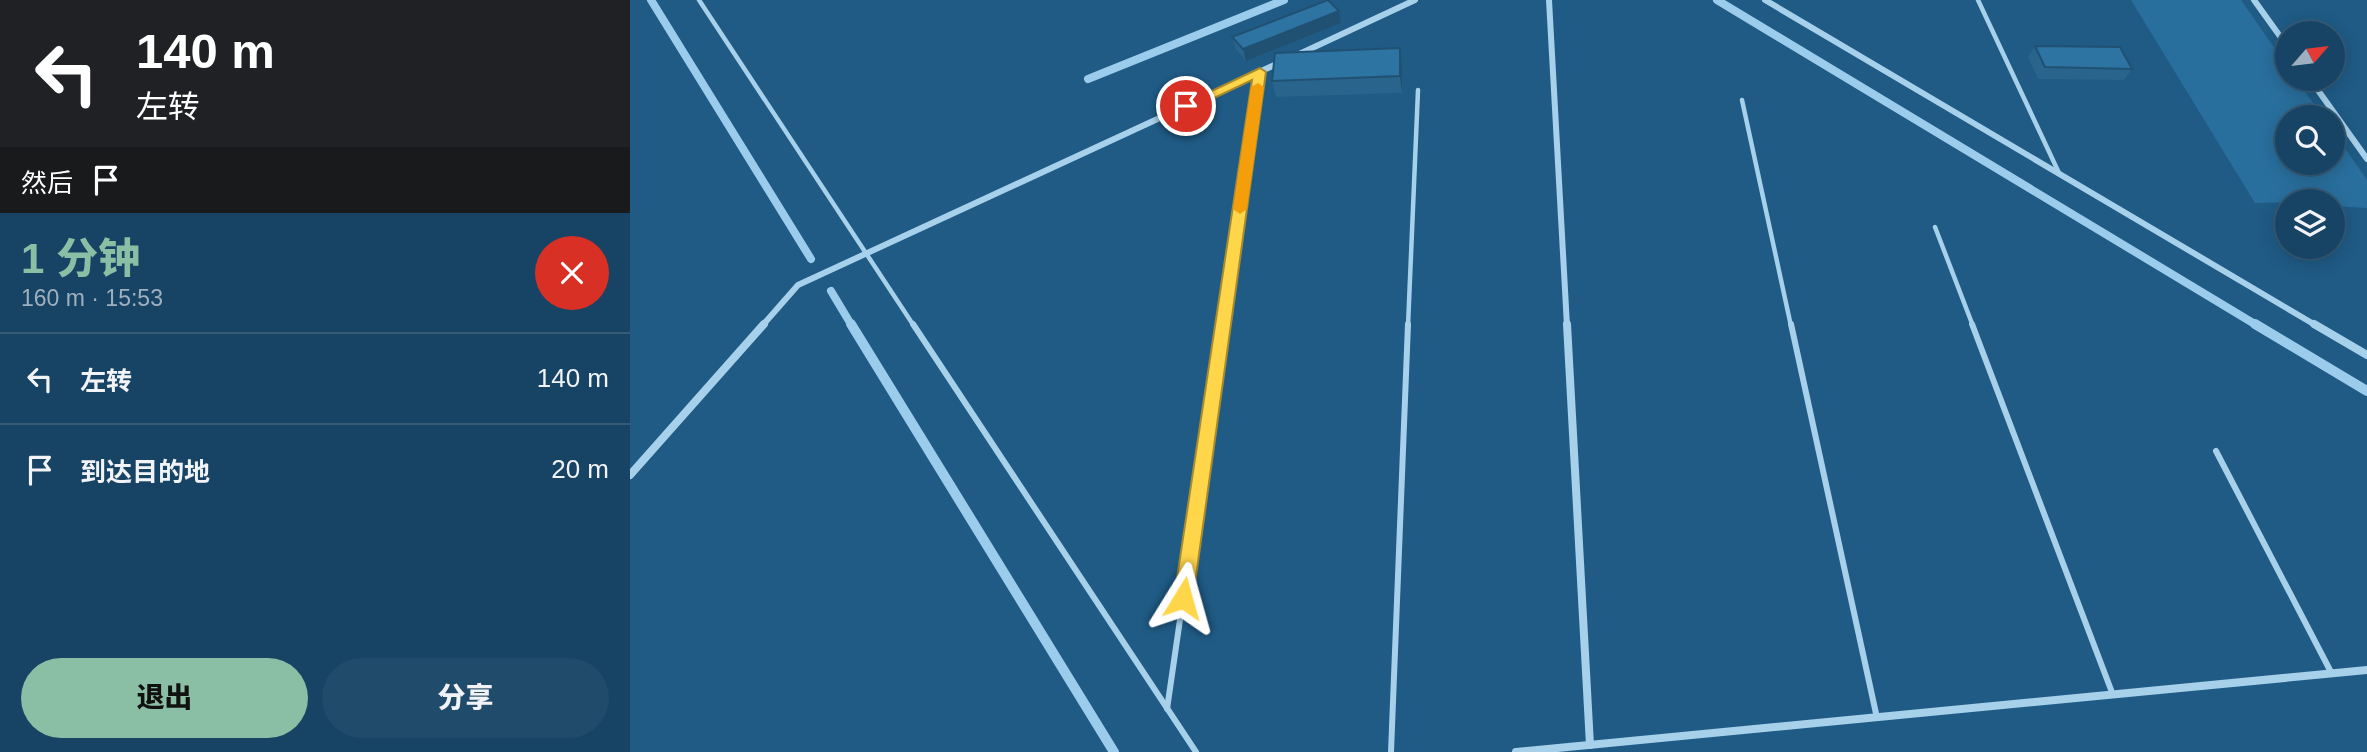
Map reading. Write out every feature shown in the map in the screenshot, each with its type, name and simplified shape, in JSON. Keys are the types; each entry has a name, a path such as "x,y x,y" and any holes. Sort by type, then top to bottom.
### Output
{"street":[{"path":"630,475 798,285 1415,0"},
{"path":"1549,0 1590,745"},
{"path":"1765,0 2367,355"},
{"path":"2254,0 2275,29"},
{"path":"2319,91 2367,159"},
{"path":"1516,752 2367,670"}],"lane":[{"path":"699,0 1196,752"},
{"path":"1978,0 2059,173"},
{"path":"1167,709 1260,72"},
{"path":"1391,752 1418,90"},
{"path":"1742,100 1877,718"},
{"path":"1935,227 2113,695"},
{"path":"2216,451 2332,674"}],"shaded area":[{"path":"2131,0 2241,0 2275,49 2275,91 2305,91 2314,105 2275,105 2275,175 2345,175 2345,148 2367,180 2367,208 2345,207 2345,189 2275,189 2275,202 2255,203"}],"building":[{"path":"1328,0 1339,11 1243,49 1232,37"},
{"path":"2035,46 2120,47 2132,69 2045,67"},
{"path":"1400,48 1400,76 1272,81 1275,53"}],"waterway":[{"path":"651,0 811,259"},
{"path":"1088,79 1284,0"},
{"path":"1717,0 2258,326"},
{"path":"831,291 852,326"},
{"path":"851,324 1114,752"},
{"path":"2255,324 2367,391"}],"slow traffic":[{"path":"1240,209 1258,87"}],"route":[{"path":"1183,598 1260,72 1186,106"}]}
